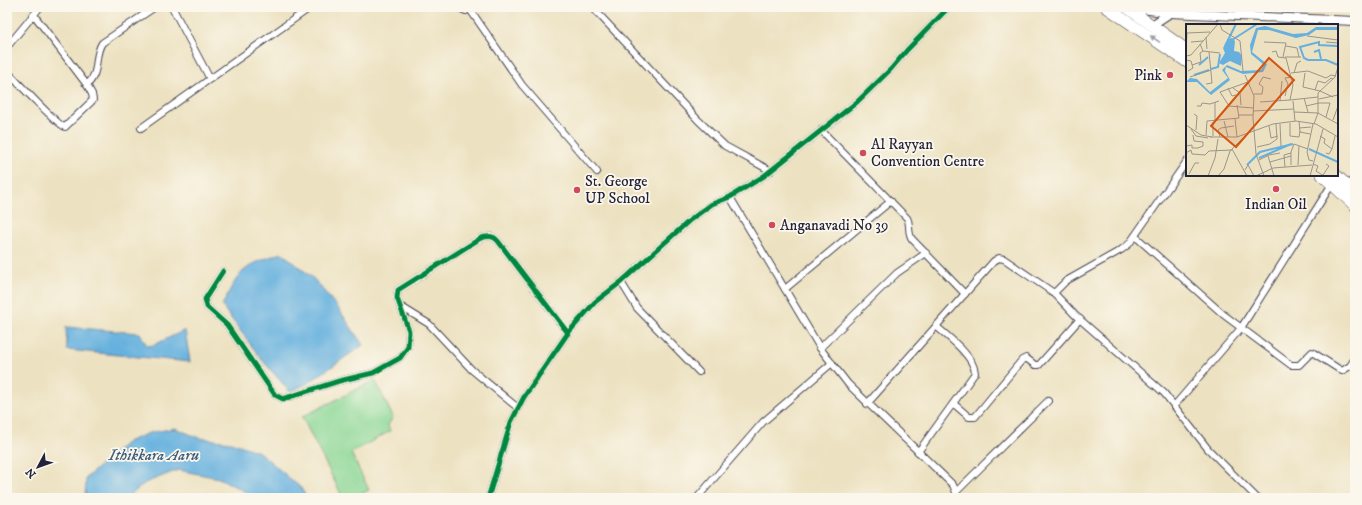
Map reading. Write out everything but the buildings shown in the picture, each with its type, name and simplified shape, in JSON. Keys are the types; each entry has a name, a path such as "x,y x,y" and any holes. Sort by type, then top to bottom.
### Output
{"highway":[{"path":"1106,7 1186,61"},
{"path":"1126,7 1186,49"},
{"path":"1324,176 1355,192"},
{"path":"1334,180 1355,206"}],"main road":[{"path":"1129,7 1170,13 1355,21"},
{"path":"1152,25 1170,13"}],"street":[{"path":"7,47 40,7"},
{"path":"87,85 95,76 99,51 102,43 155,7"},
{"path":"172,7 210,79"},
{"path":"141,128 311,7"},
{"path":"457,7 466,11 470,7 522,85 598,172"},
{"path":"592,7 698,120 725,146 771,171"},
{"path":"488,498 511,422 527,391 568,333 595,302 621,282 690,220 712,204 730,197 771,171 858,102 892,69 907,50 949,7"},
{"path":"7,71 63,127 93,100 92,94 87,85 34,16"},
{"path":"821,130 907,218 909,221 910,236 965,294"},
{"path":"1054,293 1066,281 1121,250 1135,236 1186,161"},
{"path":"1174,406 1241,328 1334,180"},
{"path":"730,197 820,348 848,384 867,404 953,485 956,495 1048,401"},
{"path":"785,289 891,201"},
{"path":"223,271 204,299 207,307 227,325 275,395 283,399 339,381 373,373 400,358 408,347 409,336 397,294 401,288 481,238 492,236 501,245 568,333"},
{"path":"1135,236 1224,315 1294,366 1299,365 1312,352 1342,371 1350,366 1355,358"},
{"path":"820,348 897,273 926,253"},
{"path":"867,404 994,261 999,258 1008,260 1054,293 1080,319 1164,394 1208,449 1257,498"},
{"path":"621,282 637,308 699,372"},
{"path":"400,306 429,324 472,370 518,408"},
{"path":"954,404 968,417 975,418 1022,360 1026,358 1035,365 1039,365 1080,319"},
{"path":"918,452 973,378 974,368 968,357 936,326"},
{"path":"698,498 763,422 832,363"}],"green space":[{"path":"375,380 393,417 388,425 390,431 351,453 369,490 353,498 343,498 302,417"}],"water":[{"path":"282,253 313,278 338,308 363,345 308,383 290,392 262,360 222,306 233,284 244,270 259,261"},
{"path":"66,327 140,333 147,346 154,345 185,330 190,362 67,350"},
{"name":"Ithikkara Aaru","path":"175,428 199,438 231,442 259,452 301,488 307,498 257,498 219,478 178,470 145,483 127,498 85,498 86,478 127,442 149,433"}],"cycle path":[{"path":"488,498 511,422 524,397 568,333 595,302 621,282 690,220 712,204 730,197 764,176 857,102 891,69 907,50 949,7"},
{"path":"223,271 205,299 207,307 227,325 275,395 283,399 339,381 373,373 400,358 408,347 409,331 397,298 398,290 481,238 488,236 498,241 568,333"}],"place":[{"name":"Pink","path":"1170,75"},
{"name":"Al Rayyan Convention Centre","path":"863,153"},
{"name":"Indian Oil","path":"1276,189"},
{"name":"St. George UP School","path":"577,190"},
{"name":"Anganavadi No 39","path":"772,225"}]}
